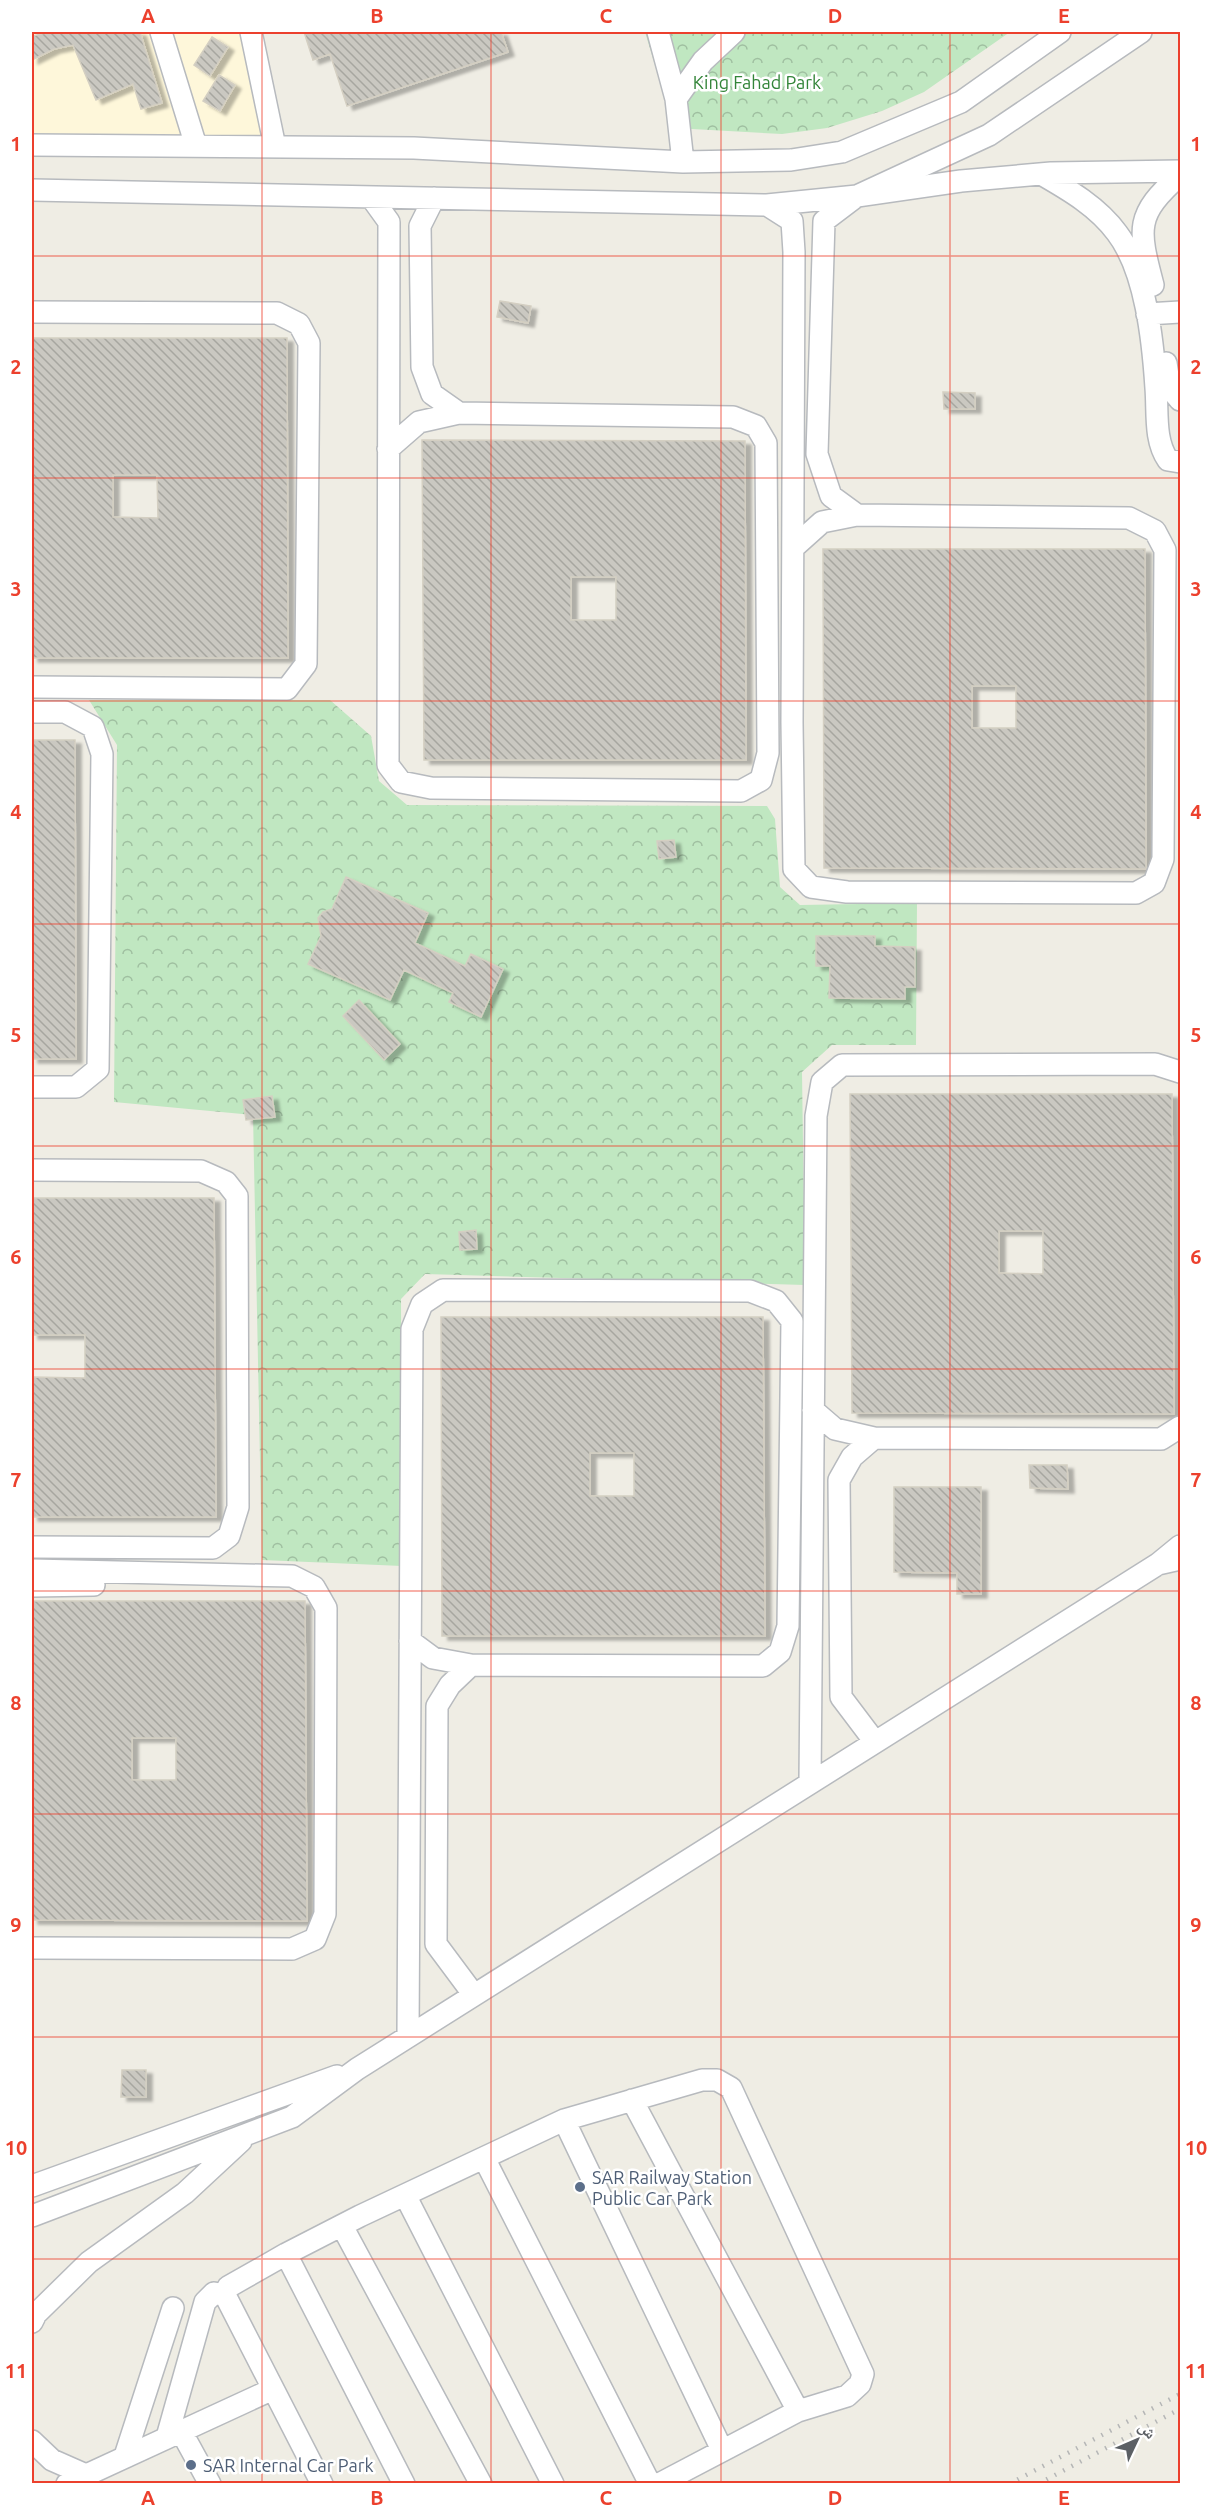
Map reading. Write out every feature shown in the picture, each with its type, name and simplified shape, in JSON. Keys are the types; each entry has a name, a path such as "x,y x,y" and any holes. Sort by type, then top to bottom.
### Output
{"street":[{"path":"161,32 196,146"},
{"path":"251,32 275,147"},
{"path":"676,99 703,61 734,32"},
{"path":"32,145 414,148 683,162 791,160 842,152 961,102 1060,32"},
{"path":"856,515 831,496 817,454 824,221 857,196 989,135 1140,32"},
{"path":"659,38 676,99 683,162"},
{"path":"659,38 670,54 690,62 703,61"},
{"path":"32,190 767,205 857,196 961,181 1041,174 1180,173"},
{"path":"1180,173 1157,196 1143,222 1148,265 1163,313 1169,392 1159,440 1162,452 1168,460 1180,462"},
{"path":"1041,174 1074,192 1118,234 1138,274 1163,313"},
{"path":"372,197 388,222 388,449 388,765 401,782 432,788 741,791 760,780 768,753 766,443 756,426 733,417 459,413 419,422 388,449"},
{"path":"434,198 420,226 422,368 432,394 459,413"},
{"path":"767,205 792,221 794,252 793,548 794,869 811,887 847,892 1136,893 1154,882 1163,860 1165,550 1155,531 1129,518 856,515 822,522 793,548"},
{"path":"32,312 277,313 299,324 309,343 306,664 287,689 32,687"},
{"path":"32,712 65,712 93,727 102,754 98,1069 76,1086 32,1087"},
{"path":"810,1783 816,1116 822,1082 842,1065 1155,1064 1180,1072"},
{"path":"32,1170 201,1171 226,1182 237,1196 238,1507 229,1536 213,1548 32,1547"},
{"path":"408,2037 410,1641 412,1329 422,1304 443,1290 750,1291 776,1300 792,1321 788,1626 780,1652 763,1666 471,1665 433,1658 410,1641"},
{"path":"813,1410 835,1429 874,1438 1161,1439 1180,1427"},
{"path":"874,1438 852,1457 839,1480 839,1492 841,1697 875,1742"},
{"path":"32,2216 292,2117 357,2069 1158,1564 1180,1546"},
{"path":"113,1548 117,1572"},
{"path":"1158,1564 1180,1559"},
{"path":"32,1570 292,1576 314,1587 326,1608 325,1914 315,1939 292,1949 32,1948"},
{"path":"32,1586 97,1585 117,1572"},
{"path":"471,1665 450,1685 437,1706 436,1944 474,1995"},
{"path":"32,2186 357,2069"},
{"path":"322,2484 225,2295 228,2287 342,2226 564,2120 702,2080 717,2080 731,2088 863,2374 860,2384 847,2396 798,2411 659,2484"},
{"path":"632,2100 798,2411"},
{"path":"564,2120 722,2450"},
{"path":"32,2322 36,2314 88,2262 185,2193 250,2133"},
{"path":"484,2158 650,2484"},
{"path":"405,2195 553,2484"},
{"path":"342,2226 481,2484"},
{"path":"286,2254 404,2484"},
{"path":"210,2484 174,2434 205,2302 214,2293 225,2295"},
{"path":"125,2457 173,2308"},
{"path":"67,2484 273,2389"},
{"path":"32,2441 52,2460 86,2475"}],"shaded area":[{"path":"32,32 251,32 275,147 32,145"}],"green space":[{"name":"King Fahad Park","path":"645,32 1010,32 924,92 882,111 827,128 782,134 674,128"},
{"path":"89,700 330,700 371,736 379,781 407,805 767,806 775,819 780,887 800,905 917,903 916,1045 832,1045 802,1072 805,1285 425,1274 401,1299 402,1566 262,1560 253,1115 114,1102 117,745"}],"building":[{"path":"50,32 140,32 162,103 141,109 133,84 96,100 73,45 54,49 32,60 32,36"},
{"path":"304,32 501,32 508,52 347,106 330,54 313,60"},
{"path":"212,37 228,47 210,76 194,65"},
{"path":"219,75 235,85 220,111 203,101"},
{"path":"500,301 531,306 528,323 497,317"},
{"path":"32,338 287,338 288,658 32,658","holes":["113,475 157,475 158,518 113,517"]},
{"path":"943,392 975,393 975,409 944,409"},
{"path":"422,440 745,441 746,760 424,760","holes":["571,577 616,577 616,620 571,620"]},
{"path":"823,549 1145,549 1146,869 824,868","holes":["972,686 1016,686 1016,728 972,728"]},
{"path":"32,740 75,740 76,1059 32,1059"},
{"path":"674,840 676,857 659,859 657,841"},
{"path":"346,877 428,913 415,943 465,966 471,954 503,969 481,1017 449,1002 453,993 404,970 390,1000 308,964 321,936 318,918 323,912 332,909"},
{"path":"816,936 875,936 875,946 915,947 915,987 905,987 905,999 829,998 830,966 816,966"},
{"path":"359,1000 400,1044 384,1060 343,1016"},
{"path":"850,1094 1172,1094 1174,1414 852,1413","holes":["999,1231 1043,1231 1043,1274 999,1273"]},
{"path":"272,1096 275,1117 246,1120 243,1100"},
{"path":"32,1198 214,1198 216,1517 32,1517 32,1377 85,1378 85,1335 32,1335"},
{"path":"476,1230 477,1249 460,1250 459,1232"},
{"path":"441,1317 763,1317 765,1636 442,1636","holes":["590,1453 634,1453 634,1496 590,1496"]},
{"path":"1029,1465 1067,1465 1068,1489 1030,1488"},
{"path":"894,1487 981,1487 981,1594 957,1594 957,1573 894,1572"},
{"path":"32,1601 305,1601 307,1921 32,1920","holes":["132,1738 176,1738 176,1780 132,1780"]},
{"path":"122,2070 146,2070 146,2097 121,2097"}],"railway":[{"path":"1009,2484 1180,2394"},
{"path":"1038,2484 1180,2409"}],"place":[{"name":"SAR Railway Station Public Car Park","path":"580,2187"},
{"name":"SAR Internal Car Park","path":"191,2465"}]}
